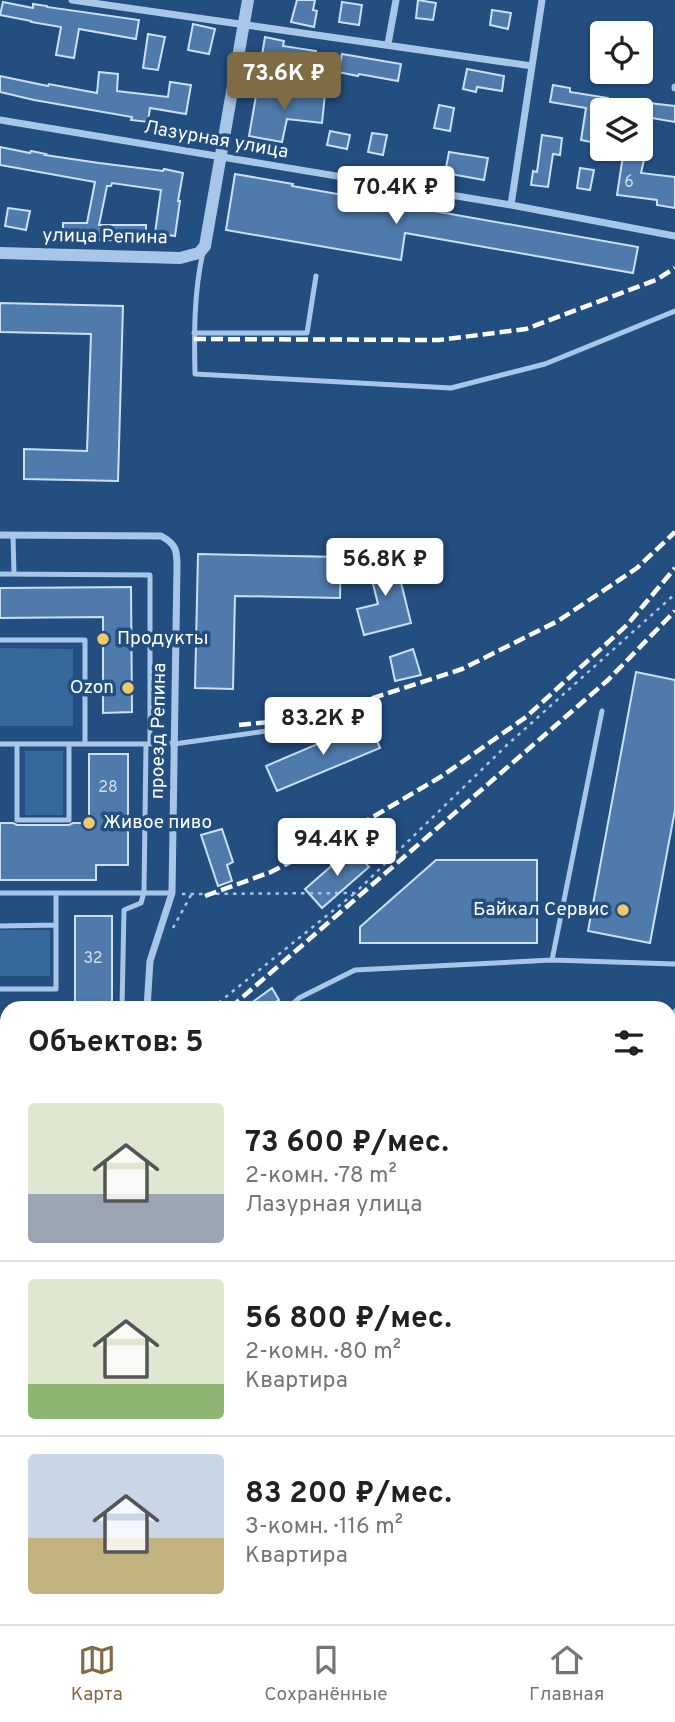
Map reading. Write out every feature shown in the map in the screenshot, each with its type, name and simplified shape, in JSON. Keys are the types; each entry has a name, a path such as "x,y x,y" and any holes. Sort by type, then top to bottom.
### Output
{"street":[{"path":"72,0 532,66"},
{"path":"205,246 248,0"},
{"path":"388,44 396,0"},
{"path":"511,205 542,0"},
{"name":"Лазурная улица","path":"0,120 511,205 675,236"},
{"name":"улица Репина","path":"0,253 180,258 199,253 205,246"},
{"name":"проезд Репина","path":"0,535 162,536 171,541 176,549 172,892 150,961 147,1001"}],"lane":[{"path":"205,246 198,273 194,333 195,374 451,388 545,364 675,311"},
{"path":"194,333 307,333 316,276"},
{"path":"13,535 14,574"},
{"path":"0,574 150,575 144,892 141,903 124,910 122,1001"},
{"path":"0,640 85,640 85,744"},
{"path":"552,960 601,711"},
{"path":"0,744 174,744 353,719"},
{"path":"17,744 17,820 69,820 69,744"},
{"path":"0,893 172,892"},
{"path":"0,989 56,989 56,893"},
{"path":"0,926 56,925"},
{"path":"296,1001 355,970 552,960 675,964"}],"path":[{"path":"221,1001 355,893 507,745 675,594"},
{"path":"172,892 191,895 355,893"},
{"path":"173,928 191,895"}],"shaded area":[{"path":"0,648 73,649 73,726 0,726"},
{"path":"25,751 63,751 63,815 25,815"},
{"path":"0,930 50,930 50,976 0,976"}],"building":[{"path":"297,0 315,0 313,10 317,11 314,27 291,22"},
{"path":"418,0 436,3 433,20 416,18"},
{"path":"3,2 139,20 136,39 79,29 74,58 56,55 61,27 0,15"},
{"path":"342,2 362,5 359,25 339,22"},
{"path":"492,10 511,13 508,29 490,25"},
{"path":"193,24 215,29 209,54 188,50"},
{"path":"148,34 165,37 158,70 143,68"},
{"path":"265,37 284,41 283,46 316,51 313,71 299,68 300,61 262,55"},
{"path":"342,54 401,64 398,81 338,72"},
{"path":"467,69 504,76 502,91 477,87 476,92 463,89"},
{"path":"99,72 118,74 117,91 168,97 170,82 191,85 186,114 150,108 148,122 131,120 132,117 0,92 0,76 97,93"},
{"path":"553,85 570,88 570,92 608,98 590,98 590,142 581,140 586,108 550,102"},
{"path":"257,90 294,97 294,90 325,94 322,123 287,119 282,142 249,136"},
{"path":"653,103 675,106 675,122 653,118"},
{"path":"439,105 454,108 450,131 434,128"},
{"path":"330,131 350,135 347,149 327,145"},
{"path":"372,133 387,135 383,155 368,152"},
{"path":"542,135 562,138 560,155 553,154 548,187 531,185 533,171 537,172"},
{"path":"0,147 183,173 175,236 155,233 161,190 112,183 107,186 99,225 146,225 146,241 63,239 63,223 87,223 95,182 0,165"},
{"path":"449,152 488,158 484,180 445,173"},
{"path":"622,161 644,161 641,173 675,177 675,208 657,205 657,200 617,195"},
{"path":"580,168 594,170 590,190 577,188"},
{"path":"235,174 638,247 633,273 405,233 401,260 226,230"},
{"path":"8,208 30,211 26,230 5,226"},
{"path":"0,303 123,306 118,481 24,479 24,449 87,451 91,334 0,332"},
{"path":"198,554 341,557 340,598 235,596 233,689 195,688"},
{"path":"394,554 411,623 364,635 357,609 378,604 367,560"},
{"path":"131,587 132,712 103,713 103,617 0,618 0,588"},
{"path":"413,649 421,675 395,681 390,657"},
{"path":"636,672 675,680 675,810 650,943 588,931"},
{"path":"369,722 380,748 277,791 266,766"},
{"path":"89,754 128,754 128,865 96,865 96,880 0,880 0,823 89,823"},
{"path":"222,829 233,862 227,865 232,881 218,886 201,835"},
{"path":"352,848 369,867 322,908 305,889"},
{"path":"436,860 537,860 537,943 360,943 360,927"},
{"path":"75,916 112,916 112,1001 75,1001"},
{"path":"272,988 279,1000 277,1001 254,1001"}],"railway":[{"path":"194,339 439,340 526,329 656,280 675,268"},
{"path":"239,725 280,721 336,710 462,669 558,621 637,568 675,532"},
{"path":"205,896 271,872 339,837 442,776 526,717 627,625 675,568"},
{"path":"238,1001 608,680 675,611"}],"place":[{"name":"Продукты","path":"103,639"},
{"name":"Ozon","path":"128,688"},
{"name":"Живое пиво","path":"89,823"},
{"name":"Байкал Сервис","path":"623,910"}]}
